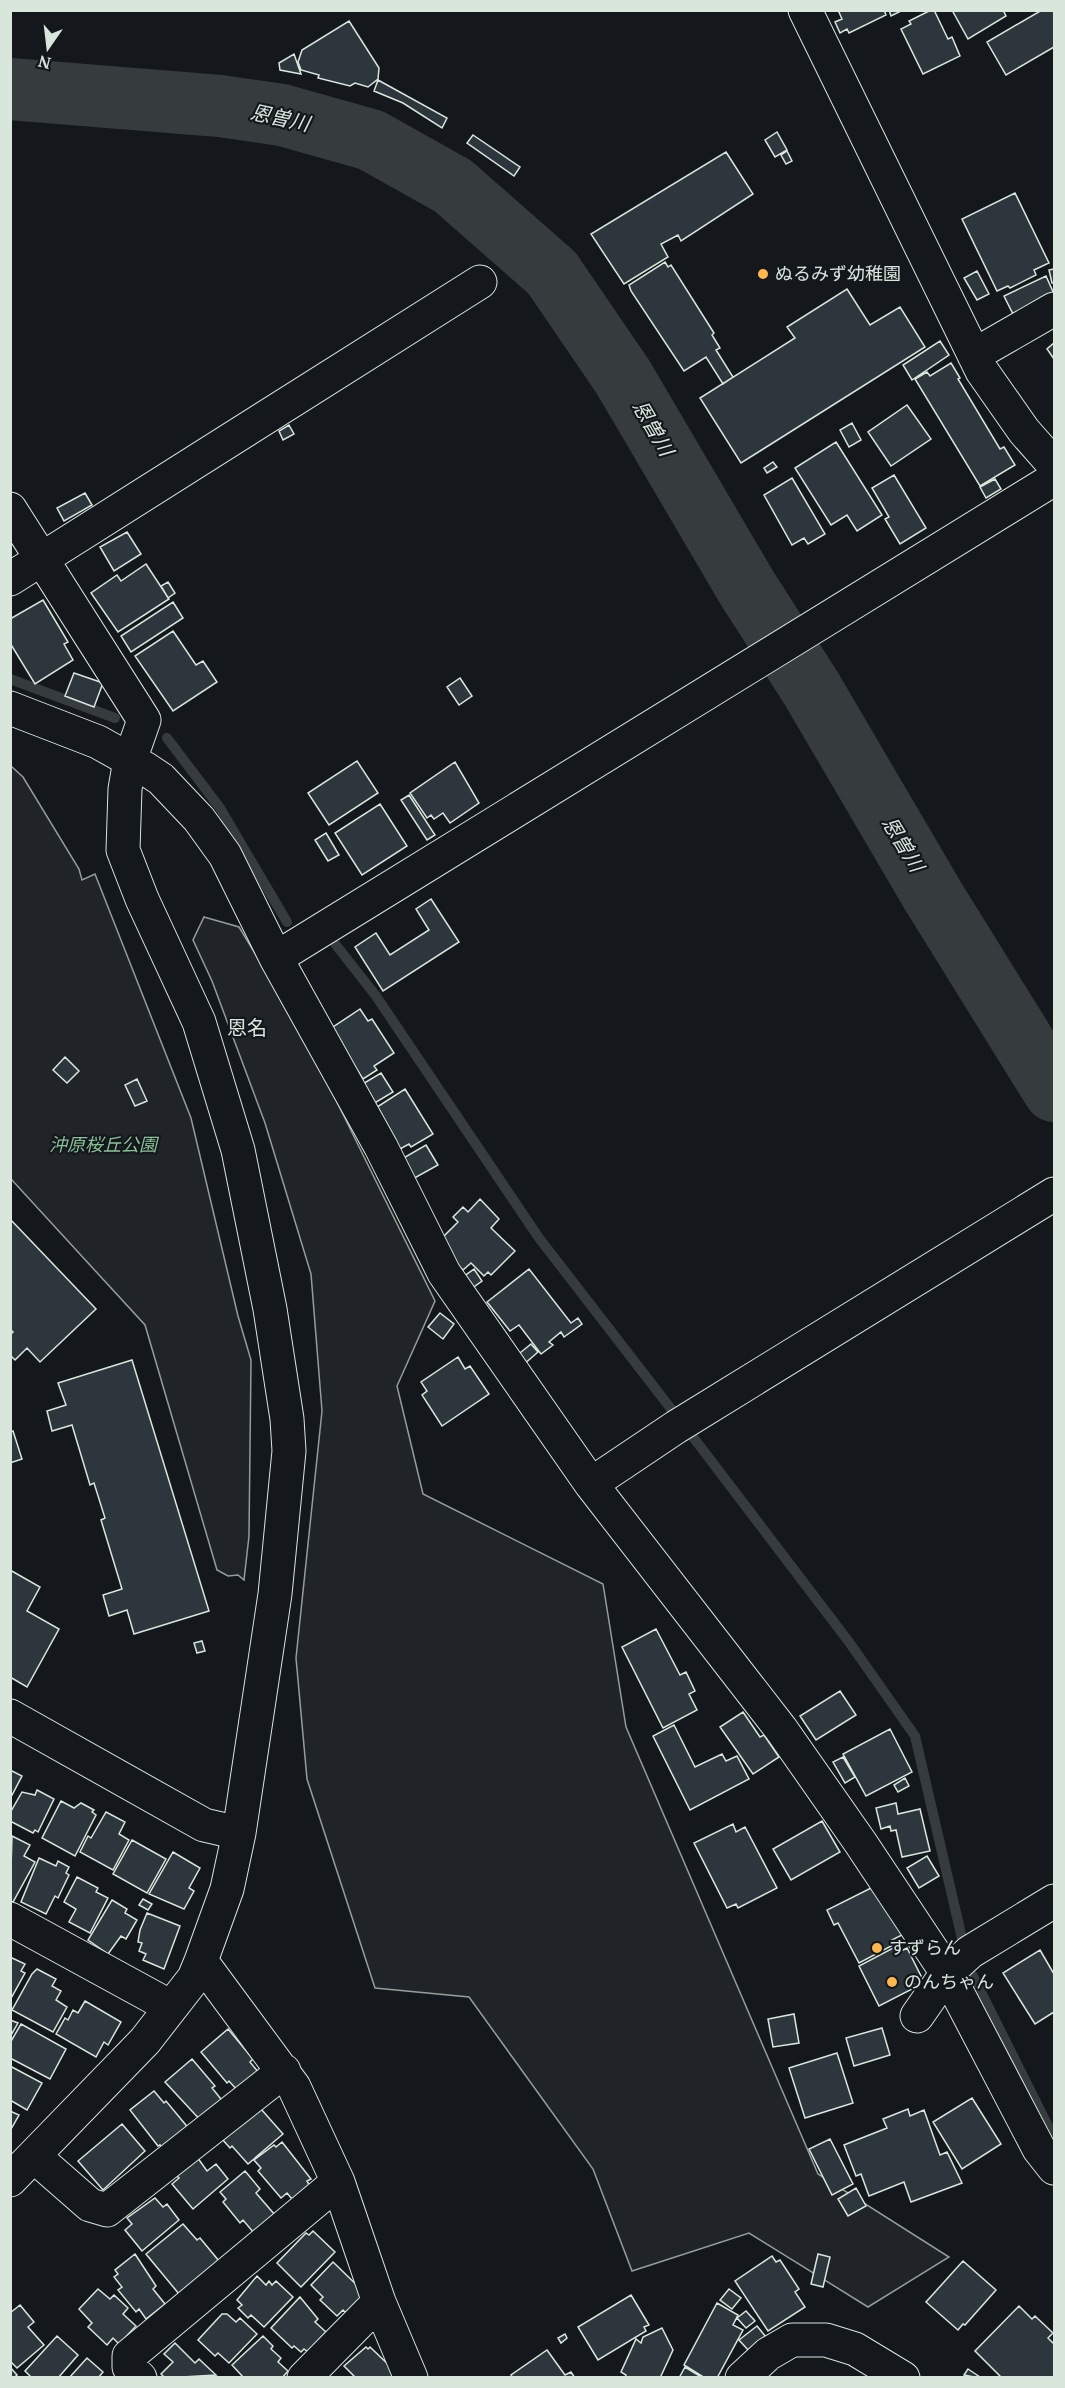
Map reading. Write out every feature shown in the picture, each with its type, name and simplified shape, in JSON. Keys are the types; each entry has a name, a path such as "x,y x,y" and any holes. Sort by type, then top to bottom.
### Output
{"street":[{"path":"805,10 974,355 1024,431 1054,465"},
{"path":"10,579 480,282"},
{"path":"974,355 1054,309"},
{"path":"276,958 1054,479"},
{"path":"10,509 144,720 130,760 125,789 123,849 142,899 199,1022 238,1149 270,1309 287,1419 289,1451 275,1594 239,1833 226,1889 201,1960 194,1978 145,2041 10,2180"},
{"path":"10,708 98,742 130,760 160,779 200,819 225,855 276,958 381,1147 444,1273 591,1484 781,1729 860,1842 947,1973 1039,2149 1054,2168"},
{"path":"591,1484 676,1427 1054,1194"},
{"path":"10,1716 204,1825 239,1833"},
{"path":"917,2016 947,1973 970,1952 1054,1900"},
{"path":"10,1919 171,2007"},
{"path":"201,1960 284,2071 338,2182 379,2302 411,2378"},
{"path":"34,2156 90,2205 107,2210 284,2071"},
{"path":"140,2378 129,2367 129,2356 338,2182"},
{"path":"304,2378 379,2302"},
{"path":"742,2378 768,2354 792,2340 826,2340 855,2349 903,2378"}],"green space":[{"name":"沖原桜丘公園","path":"11,766 23,777 79,869 82,880 95,874 191,1118 238,1316 251,1360 249,1536 244,1580 238,1575 228,1576 217,1570 145,1325 11,1179"},
{"path":"204,917 239,927 302,1031 435,1301 397,1386 423,1494 603,1584 626,1727 818,2174 949,2257 868,2307 749,2233 632,2271 593,2169 469,1997 375,1988 307,1779 296,1658 322,1411 311,1274 265,1123 212,981 193,940"}],"building":[{"path":"838,10 884,10 886,15 849,33 847,29 840,33 835,22 842,19"},
{"path":"889,10 903,10 891,16"},
{"path":"934,10 948,39 952,37 960,56 923,74 901,29 911,24 909,21"},
{"path":"952,10 1003,10 1006,16 968,39"},
{"path":"1042,10 1054,10 1054,47 1006,75 987,42"},
{"path":"349,21 379,68 378,79 368,87 355,83 350,86 318,78 319,75 301,70 298,62 302,50"},
{"path":"294,54 301,74 280,70 279,63"},
{"path":"378,80 447,118 442,128 403,103 374,91"},
{"path":"777,132 787,150 775,157 765,140"},
{"path":"473,135 520,167 514,176 467,143"},
{"path":"787,151 792,161 786,164 781,155"},
{"path":"726,152 753,194 681,241 678,235 661,244 668,257 624,284 591,234"},
{"path":"1015,193 1049,263 1034,270 1036,275 1010,288 1008,286 997,291 962,219"},
{"path":"665,262 668,267 671,265 714,333 712,335 720,348 716,350 733,377 723,384 706,357 684,371 631,291 629,285"},
{"path":"1054,269 1054,283 1052,283 1049,270"},
{"path":"977,271 989,294 977,300 964,278"},
{"path":"1046,276 1054,294 1014,316 1004,296"},
{"path":"847,289 870,325 900,307 925,347 741,463 700,398 795,338 787,327"},
{"path":"940,341 949,355 912,380 903,365"},
{"path":"1054,343 1054,359 1047,349"},
{"path":"951,363 960,378 958,379 1000,449 1004,447 1015,465 980,486 915,379 927,372 930,376"},
{"path":"907,405 931,439 891,466 868,432"},
{"path":"852,423 861,440 849,447 840,430"},
{"path":"289,425 294,434 283,440 279,431"},
{"path":"836,442 882,515 857,531 847,515 831,525 795,468"},
{"path":"773,462 777,467 767,473 764,468"},
{"path":"894,475 926,528 900,544 885,519 889,517 872,488"},
{"path":"792,478 825,534 808,544 804,538 792,545 764,495"},
{"path":"995,479 1001,489 986,498 980,487"},
{"path":"85,493 92,505 64,521 57,508"},
{"path":"127,532 141,554 114,571 100,547"},
{"path":"146,564 169,599 118,632 91,593 117,575 121,581"},
{"path":"168,582 175,593 168,598 161,586"},
{"path":"43,600 68,642 64,644 73,660 35,684 10,643 10,619"},
{"path":"173,602 183,618 131,652 121,636"},
{"path":"173,631 196,665 203,661 217,682 173,711 135,656"},
{"path":"74,673 103,683 94,707 65,696"},
{"path":"460,678 472,696 459,705 447,687"},
{"path":"357,761 378,793 329,825 308,793"},
{"path":"455,762 479,803 450,823 443,813 434,819 431,815 427,818 410,793"},
{"path":"409,795 435,835 427,840 401,800"},
{"path":"380,804 407,846 362,875 335,833"},
{"path":"326,833 339,855 328,861 315,840"},
{"path":"431,899 459,942 383,991 355,947 376,933 390,955 429,930 416,909"},
{"path":"360,1009 368,1021 372,1019 394,1053 374,1066 377,1070 363,1079 330,1029"},
{"path":"65,1057 79,1071 67,1083 53,1070"},
{"path":"381,1073 393,1092 373,1104 361,1085"},
{"path":"137,1079 147,1101 135,1106 125,1085"},
{"path":"405,1089 433,1134 411,1147 409,1144 400,1149 374,1109"},
{"path":"426,1145 438,1165 411,1180 400,1160"},
{"path":"480,1199 499,1219 491,1228 515,1251 491,1275 488,1272 484,1276 471,1263 463,1270 448,1256 452,1252 440,1240 458,1222 453,1217 463,1207 468,1212"},
{"path":"10,1219 96,1309 40,1362 27,1348 15,1360 10,1355 10,1335 13,1332 10,1329"},
{"path":"474,1269 482,1281 471,1289 463,1277"},
{"path":"529,1269 571,1323 578,1318 582,1324 564,1337 561,1332 549,1342 553,1345 541,1354 519,1325 510,1331 487,1302"},
{"path":"440,1313 454,1324 443,1339 428,1327"},
{"path":"531,1344 538,1352 522,1366 515,1357"},
{"path":"458,1357 465,1369 470,1366 489,1394 442,1426 422,1395 427,1391 421,1382"},
{"path":"132,1360 209,1611 134,1634 127,1610 109,1616 103,1595 122,1589 101,1520 105,1518 94,1483 90,1485 72,1425 52,1431 47,1411 66,1405 58,1383"},
{"path":"13,1431 22,1459 10,1463 10,1432"},
{"path":"10,1570 40,1587 27,1611 59,1629 27,1687 10,1677"},
{"path":"656,1629 680,1675 686,1672 695,1691 689,1694 697,1710 663,1728 622,1647"},
{"path":"202,1641 205,1651 197,1653 194,1643"},
{"path":"840,1691 856,1715 816,1740 800,1716"},
{"path":"743,1712 760,1737 764,1735 779,1757 753,1774 720,1727"},
{"path":"674,1725 695,1767 722,1754 726,1761 737,1756 749,1779 690,1810 653,1736"},
{"path":"890,1729 912,1772 866,1796 843,1754"},
{"path":"843,1757 855,1777 845,1783 833,1762"},
{"path":"10,1770 22,1776 10,1799"},
{"path":"905,1778 909,1786 898,1792 894,1785"},
{"path":"37,1790 54,1799 38,1832 35,1830 33,1833 10,1821 10,1813 22,1792 35,1795"},
{"path":"61,1801 74,1808 81,1803 94,1810 92,1812 96,1815 75,1856 42,1838"},
{"path":"896,1803 898,1814 920,1809 930,1851 902,1857 896,1830 891,1831 890,1826 881,1829 876,1808"},
{"path":"106,1812 125,1822 119,1834 129,1840 113,1870 80,1852 88,1836 91,1838"},
{"path":"822,1821 840,1852 791,1880 773,1849"},
{"path":"733,1824 736,1832 745,1827 777,1888 738,1908 736,1904 727,1908 694,1843"},
{"path":"12,1836 30,1845 24,1856 35,1862 13,1902 10,1901"},
{"path":"132,1840 166,1859 147,1893 113,1874"},
{"path":"173,1852 200,1868 189,1888 194,1891 184,1909 149,1894"},
{"path":"927,1856 939,1876 919,1888 907,1868"},
{"path":"39,1858 56,1866 58,1861 69,1867 66,1873 69,1875 58,1898 55,1896 46,1914 21,1902"},
{"path":"77,1877 98,1888 96,1892 108,1898 90,1933 69,1922 76,1909 64,1902"},
{"path":"879,1884 904,1934 892,1940 895,1944 859,1963 838,1923 834,1925 827,1910"},
{"path":"143,1899 152,1904 148,1910 139,1905"},
{"path":"112,1900 127,1909 125,1913 137,1920 126,1939 121,1936 108,1954 88,1940"},
{"path":"147,1913 180,1926 164,1969 143,1960 146,1954 139,1951 142,1943 138,1942 140,1930"},
{"path":"895,1947 897,1953 907,1948 921,1976 913,1981 916,1987 879,2006 859,1966"},
{"path":"1040,1950 1054,1974 1054,2012 1035,2024 1003,1973"},
{"path":"10,1957 25,1964 21,1971 25,1973 10,2000"},
{"path":"37,1969 56,1979 52,1986 61,1991 56,2000 67,2007 53,2032 12,2010"},
{"path":"85,2001 121,2022 108,2045 104,2042 96,2057 56,2034 65,2018 68,2020 73,2010 78,2013"},
{"path":"794,2014 799,2043 773,2047 768,2019"},
{"path":"10,2020 18,2023 10,2037"},
{"path":"21,2024 66,2049 50,2079 10,2058 10,2043"},
{"path":"882,2028 890,2055 854,2066 846,2038"},
{"path":"228,2029 253,2059 250,2062 259,2073 238,2091 229,2081 227,2083 201,2052"},
{"path":"837,2053 853,2103 805,2118 789,2068"},
{"path":"192,2059 215,2086 212,2088 225,2104 203,2123 165,2082"},
{"path":"10,2066 42,2083 27,2110 10,2100"},
{"path":"154,2091 164,2103 166,2101 190,2130 165,2150 160,2145 158,2146 130,2110"},
{"path":"972,2098 1001,2144 962,2169 933,2122"},
{"path":"261,2109 283,2134 248,2164 232,2146 230,2148 222,2139"},
{"path":"908,2109 910,2116 924,2110 940,2155 947,2152 962,2183 911,2202 904,2182 869,2196 861,2174 856,2176 844,2145 887,2128 883,2119"},
{"path":"10,2111 19,2115 10,2131"},
{"path":"122,2124 145,2151 103,2190 78,2161"},
{"path":"830,2139 853,2184 832,2195 809,2149"},
{"path":"282,2142 311,2179 307,2181 310,2186 292,2199 287,2193 281,2198 258,2171 261,2168 254,2160 274,2145 276,2147"},
{"path":"197,2157 207,2171 216,2164 228,2179 193,2209 172,2184 179,2178 176,2175"},
{"path":"245,2171 260,2189 256,2193 275,2215 254,2233 243,2220 240,2223 223,2202 226,2199 220,2192"},
{"path":"856,2188 866,2206 848,2216 838,2199"},
{"path":"155,2198 163,2207 167,2204 179,2220 142,2251 125,2230 132,2224 127,2218"},
{"path":"183,2224 197,2240 200,2238 219,2261 179,2294 146,2254"},
{"path":"313,2231 335,2252 301,2287 277,2263 306,2233 309,2235"},
{"path":"135,2254 156,2286 153,2289 165,2304 146,2319 139,2309 136,2312 118,2290 122,2287 114,2277 118,2274 115,2270"},
{"path":"818,2254 830,2257 823,2287 811,2284"},
{"path":"772,2256 776,2262 780,2260 799,2289 795,2292 805,2307 768,2331 735,2281"},
{"path":"963,2261 996,2290 958,2330 926,2302"},
{"path":"333,2262 366,2294 347,2314 343,2310 337,2316 320,2300 323,2297 311,2285"},
{"path":"257,2276 266,2285 269,2281 272,2285 276,2281 293,2297 264,2327 251,2315 248,2318 238,2308 242,2305 237,2300"},
{"path":"98,2289 110,2299 114,2295 128,2308 123,2314 136,2326 119,2344 113,2338 107,2345 88,2327 92,2323 79,2309"},
{"path":"729,2289 741,2298 732,2309 720,2300"},
{"path":"631,2295 649,2325 644,2327 646,2331 598,2360 578,2327"},
{"path":"300,2297 318,2319 315,2322 326,2332 308,2352 304,2349 301,2352 294,2346 292,2348 271,2328"},
{"path":"717,2303 738,2315 733,2325 743,2330 717,2378 705,2378 684,2365"},
{"path":"20,2305 34,2322 28,2327 44,2345 17,2368 10,2361 10,2313"},
{"path":"1019,2306 1032,2319 1035,2316 1053,2333 1048,2338 1054,2344 1054,2378 1002,2378 975,2351"},
{"path":"746,2311 755,2321 746,2328 737,2318"},
{"path":"222,2314 227,2314 236,2322 240,2318 257,2334 229,2363 218,2353 215,2356 198,2340"},
{"path":"757,2326 766,2337 749,2351 739,2340"},
{"path":"662,2328 673,2350 660,2378 625,2378 626,2375 621,2372 636,2339 641,2343 643,2337"},
{"path":"565,2334 567,2338 561,2343 558,2338"},
{"path":"57,2336 78,2355 58,2378 32,2378 25,2371"},
{"path":"263,2336 273,2346 271,2349 281,2358 278,2362 288,2371 282,2378 244,2378 232,2365"},
{"path":"175,2343 195,2363 199,2359 216,2375 165,2378 161,2374 173,2362 164,2354"},
{"path":"366,2347 368,2349 370,2347 394,2370 396,2378 356,2378 344,2366"},
{"path":"547,2350 565,2375 571,2372 575,2378 513,2378 511,2375"},
{"path":"87,2358 103,2372 98,2378 69,2378"},
{"path":"10,2367 17,2375 14,2378 10,2378"},
{"path":"685,2367 703,2378 679,2378"},
{"path":"968,2369 980,2377 964,2375"}],"waterway":[{"name":"恩曽川","path":"10,89 220,106 282,115 371,140 453,186 552,273 623,377 747,588 811,688 933,896 1054,1091"},
{"path":"10,679 115,718"},
{"path":"167,738 220,808 287,922"},
{"path":"336,945 376,996 539,1238 675,1414"},
{"path":"693,1437 849,1642 915,1736 964,1947"},
{"path":"973,1976 1054,2138"}],"place":[{"name":"ぬるみず幼稚園","path":"763,274"},
{"name":"すずらん","path":"877,1948"},
{"name":"のんちゃん","path":"892,1982"}],"district":[{"name":"恩名","path":"247,1028"}]}
